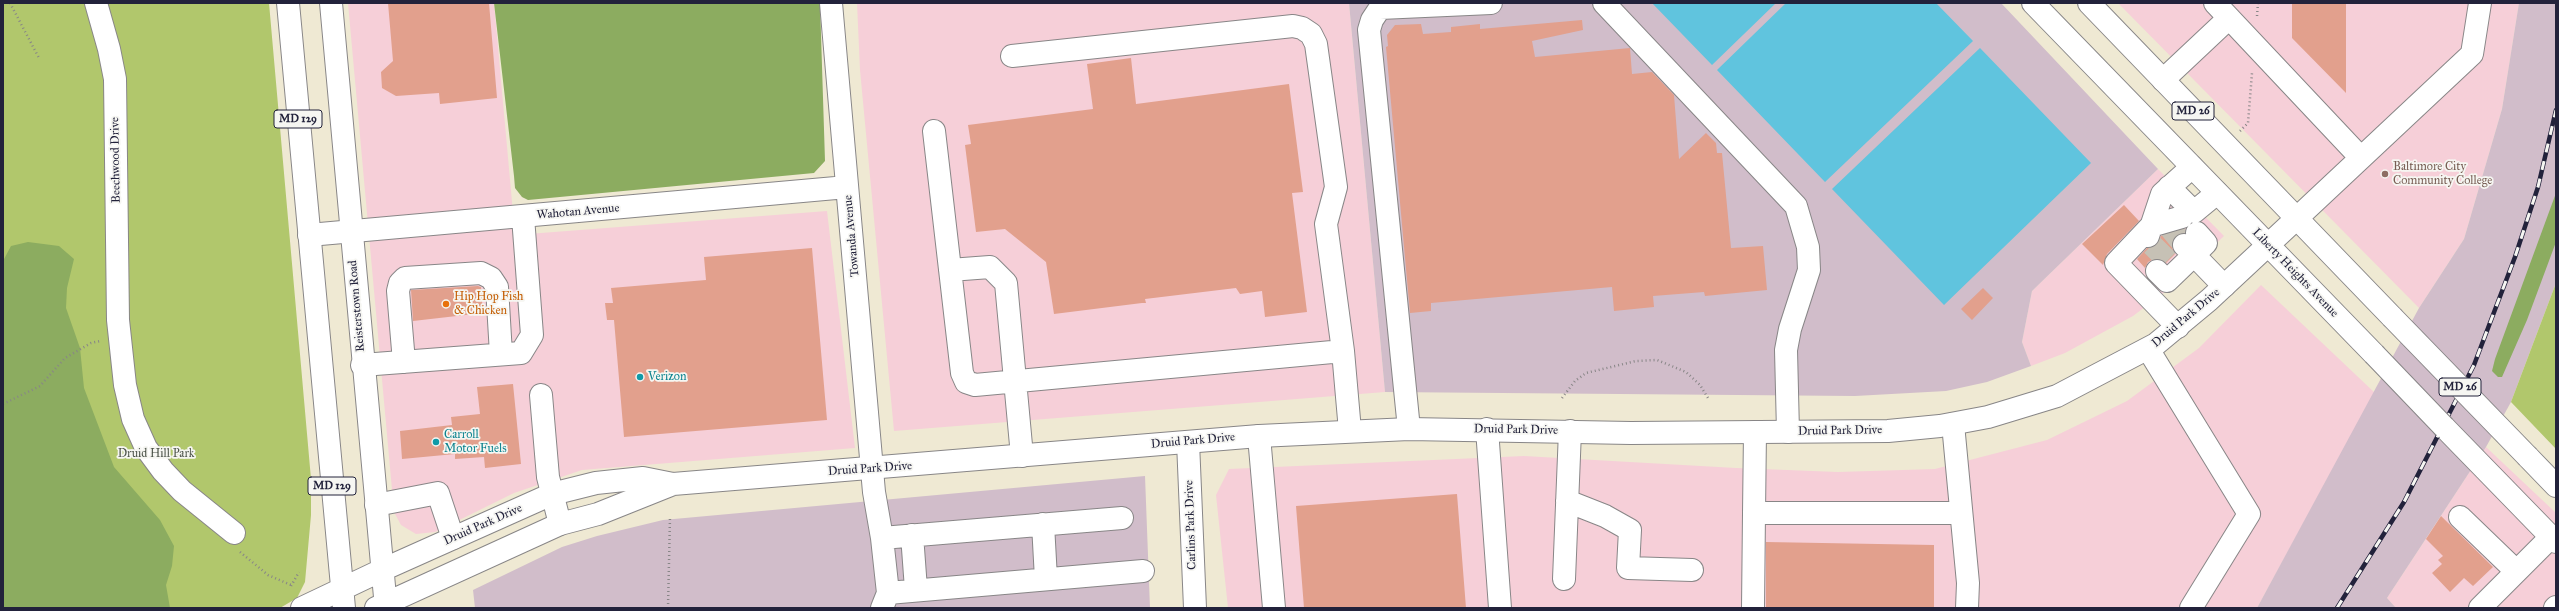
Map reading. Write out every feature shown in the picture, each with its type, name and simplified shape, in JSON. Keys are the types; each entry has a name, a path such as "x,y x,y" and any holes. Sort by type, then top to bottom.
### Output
{"main road":[{"name":"Beechwood Drive","path":"96,3 109,49 115,79 119,328 125,385 131,412 146,448 163,471 182,491 234,533"},
{"name":"MD 129","path":"288,3 343,599"},
{"name":"Reisterstown Road","path":"330,3 382,570 383,607"},
{"name":"Towanda Avenue","path":"831,3 874,492 882,538 885,600"},
{"path":"1409,429 1369,30 1379,6 1491,3"},
{"path":"1604,3 1796,206 1808,247 1810,270 1790,329 1786,350 1788,432"},
{"name":"Liberty Heights Avenue","path":"2033,3 2554,540"},
{"name":"MD 26","path":"2089,3 2556,486"},
{"name":"Druid Park Drive","path":"302,608 343,599 382,570 552,494 596,483 643,478 673,484 873,469 1259,436 1350,431 1487,429 1755,432 1888,431 1953,424 1988,417 2057,396 2148,349 2178,327 2224,286 2472,54 2480,3"},
{"path":"2163,80 2222,11 2361,158"},
{"path":"1012,56 1293,26 1302,28 1311,34 1316,44 1336,187 1326,224 1343,351 1350,431"},
{"path":"934,131 962,373 966,382 975,385 1015,382 1343,351"},
{"path":"2192,166 2162,194 2177,236 2224,286"},
{"name":"Wahotan Avenue","path":"309,235 847,187"},
{"path":"2167,268 2177,236 2169,187"},
{"path":"2178,327 2116,263 2177,236 2217,193"},
{"path":"362,365 521,353 532,335 523,217"},
{"path":"950,270 990,267 1006,283 1022,456"},
{"path":"404,362 398,291 402,280 413,278 481,273 491,278 496,287 501,354"},
{"path":"2148,349 2249,514 2191,608"},
{"path":"541,395 548,475 560,524"},
{"path":"1953,424 1968,583 1967,608"},
{"path":"1487,429 1500,608"},
{"path":"1564,580 1570,431"},
{"path":"1753,608 1755,432"},
{"path":"1259,436 1274,608"},
{"name":"Carlins Park Drive","path":"1188,442 1195,608"},
{"name":"Druid Park Drive","path":"383,607 560,524 598,514 673,484"},
{"path":"376,505 438,493 453,538"},
{"path":"1567,501 1605,516 1630,530 1628,568 1692,570"},
{"path":"1754,513 1961,512"},
{"path":"2460,517 2516,571"},
{"path":"882,538 1122,518"},
{"path":"1043,524 1046,579"},
{"path":"912,535 916,589"},
{"path":"2480,608 2516,571 2554,540"},
{"path":"885,600 916,589 1144,571"}],"path":[{"path":"10,3 39,58"},
{"path":"2225,145 2248,123 2252,82"},
{"path":"3,404 40,386 65,358 119,328"},
{"path":"1562,398 1574,381 1586,374 1636,361 1657,360 1686,372 1700,385 1708,398"},
{"path":"668,608 670,517"},
{"path":"234,533 233,547 268,575 291,586 299,572"}],"shaded area":[{"path":"348,3 494,3 515,235 827,211 855,448 582,470 514,493 435,532 416,534 401,525 394,512"},
{"path":"857,3 1349,3 1385,392 894,431 860,70"},
{"path":"1349,3 2001,3 2158,169 2032,291 2022,342 2031,366 1987,382 1946,391 1855,396 1385,392"},
{"name":"Baltimore City Community College","path":"2118,3 2519,3 2502,109 2464,239 2419,308"},
{"path":"2519,3 2556,3 2556,283 2511,402 2486,447 2387,598 2396,608 2257,608 2419,308 2464,239 2502,109"},
{"path":"2158,169 2224,236 2170,288 2133,316 2065,353 2031,366 2022,342 2032,291"},
{"path":"2261,285 2375,393 2257,608 1228,608 1216,495 1229,469 1524,456 1838,472 1935,469 2047,440 2127,401 2199,348"},
{"path":"2486,447 2556,513 2556,608 2396,608 2387,598"},
{"path":"1145,476 1150,608 475,608 473,590 562,547 597,536 663,520"}],"green space":[{"name":"Druid Hill Park","path":"3,3 269,3 311,479 311,515 305,582 297,598 280,608 3,608"},
{"path":"494,3 820,3 825,161 814,173 528,200 522,197 515,188"},
{"path":"2556,193 2556,242 2527,320 2502,377 2498,377 2492,371 2495,359"},
{"path":"28,242 59,246 74,259 67,288 66,308 80,348 84,388 114,467 160,520 174,546 172,566 166,585 170,608 3,608 3,261 11,246"},
{"path":"2556,283 2556,449 2511,402"}],"water":[{"path":"1652,3 1776,3 1712,65"},
{"path":"1786,3 1936,3 1973,41 1825,182 1717,70"},
{"path":"1980,48 2091,163 1944,305 1832,189"}],"building":[{"path":"388,3 489,3 497,98 440,104 439,93 396,96 382,88 381,72 393,61"},
{"path":"2292,3 2346,3 2346,93 2292,38"},
{"path":"1582,20 1583,30 1532,41 1535,57 1630,48 1632,74 1652,72 1674,95 1679,159 1706,133 1716,143 1717,153 1722,153 1731,248 1763,246 1767,290 1705,296 1704,292 1653,296 1654,307 1614,311 1612,287 1431,303 1431,311 1410,313 1386,47 1388,46 1387,35 1395,25 1421,24 1423,34 1451,32 1451,27 1480,24 1480,29"},
{"path":"1131,58 1136,104 1289,84 1303,192 1292,193 1307,312 1265,317 1262,291 1240,294 1236,288 1145,299 1146,303 1054,314 1046,262 1005,229 976,232 965,145 971,144 968,125 1093,109 1087,64"},
{"path":"2124,205 2139,221 2107,254 2103,265 2082,244"},
{"path":"2185,229 2185,233 2175,236 2172,241 2172,248 2175,254 2166,263 2154,259 2148,262 2145,268 2137,259 2147,248 2157,245 2161,236"},
{"path":"812,248 827,420 624,437 614,320 607,320 605,303 613,303 611,288 706,280 704,257"},
{"name":"Hip Hop Fish & Chicken","path":"481,287 483,313 413,321 411,290"},
{"path":"1983,288 1993,298 1972,320 1961,309"},
{"path":"513,384 521,464 485,468 484,457 455,459 455,454 402,459 400,431 452,425 451,417 480,414 477,387"},
{"path":"1457,494 1466,608 1304,608 1296,506"},
{"path":"2441,516 2493,567 2473,586 2464,578 2450,592 2432,573 2442,564 2438,560 2443,556 2426,539"},
{"path":"1766,542 1934,545 1934,608 1766,608"}],"tunnel":[{"path":"2170,228 2184,245"},
{"path":"2152,245 2168,261"}],"railway":[{"path":"2337,608 2404,502 2474,365 2515,257 2538,187 2556,110"}],"place":[{"name":"Baltimore City Community College","path":"2385,174"},
{"name":"Hip Hop Fish & Chicken","path":"446,304"},
{"name":"Verizon","path":"640,377"},
{"name":"Carroll Motor Fuels","path":"436,442"}]}
